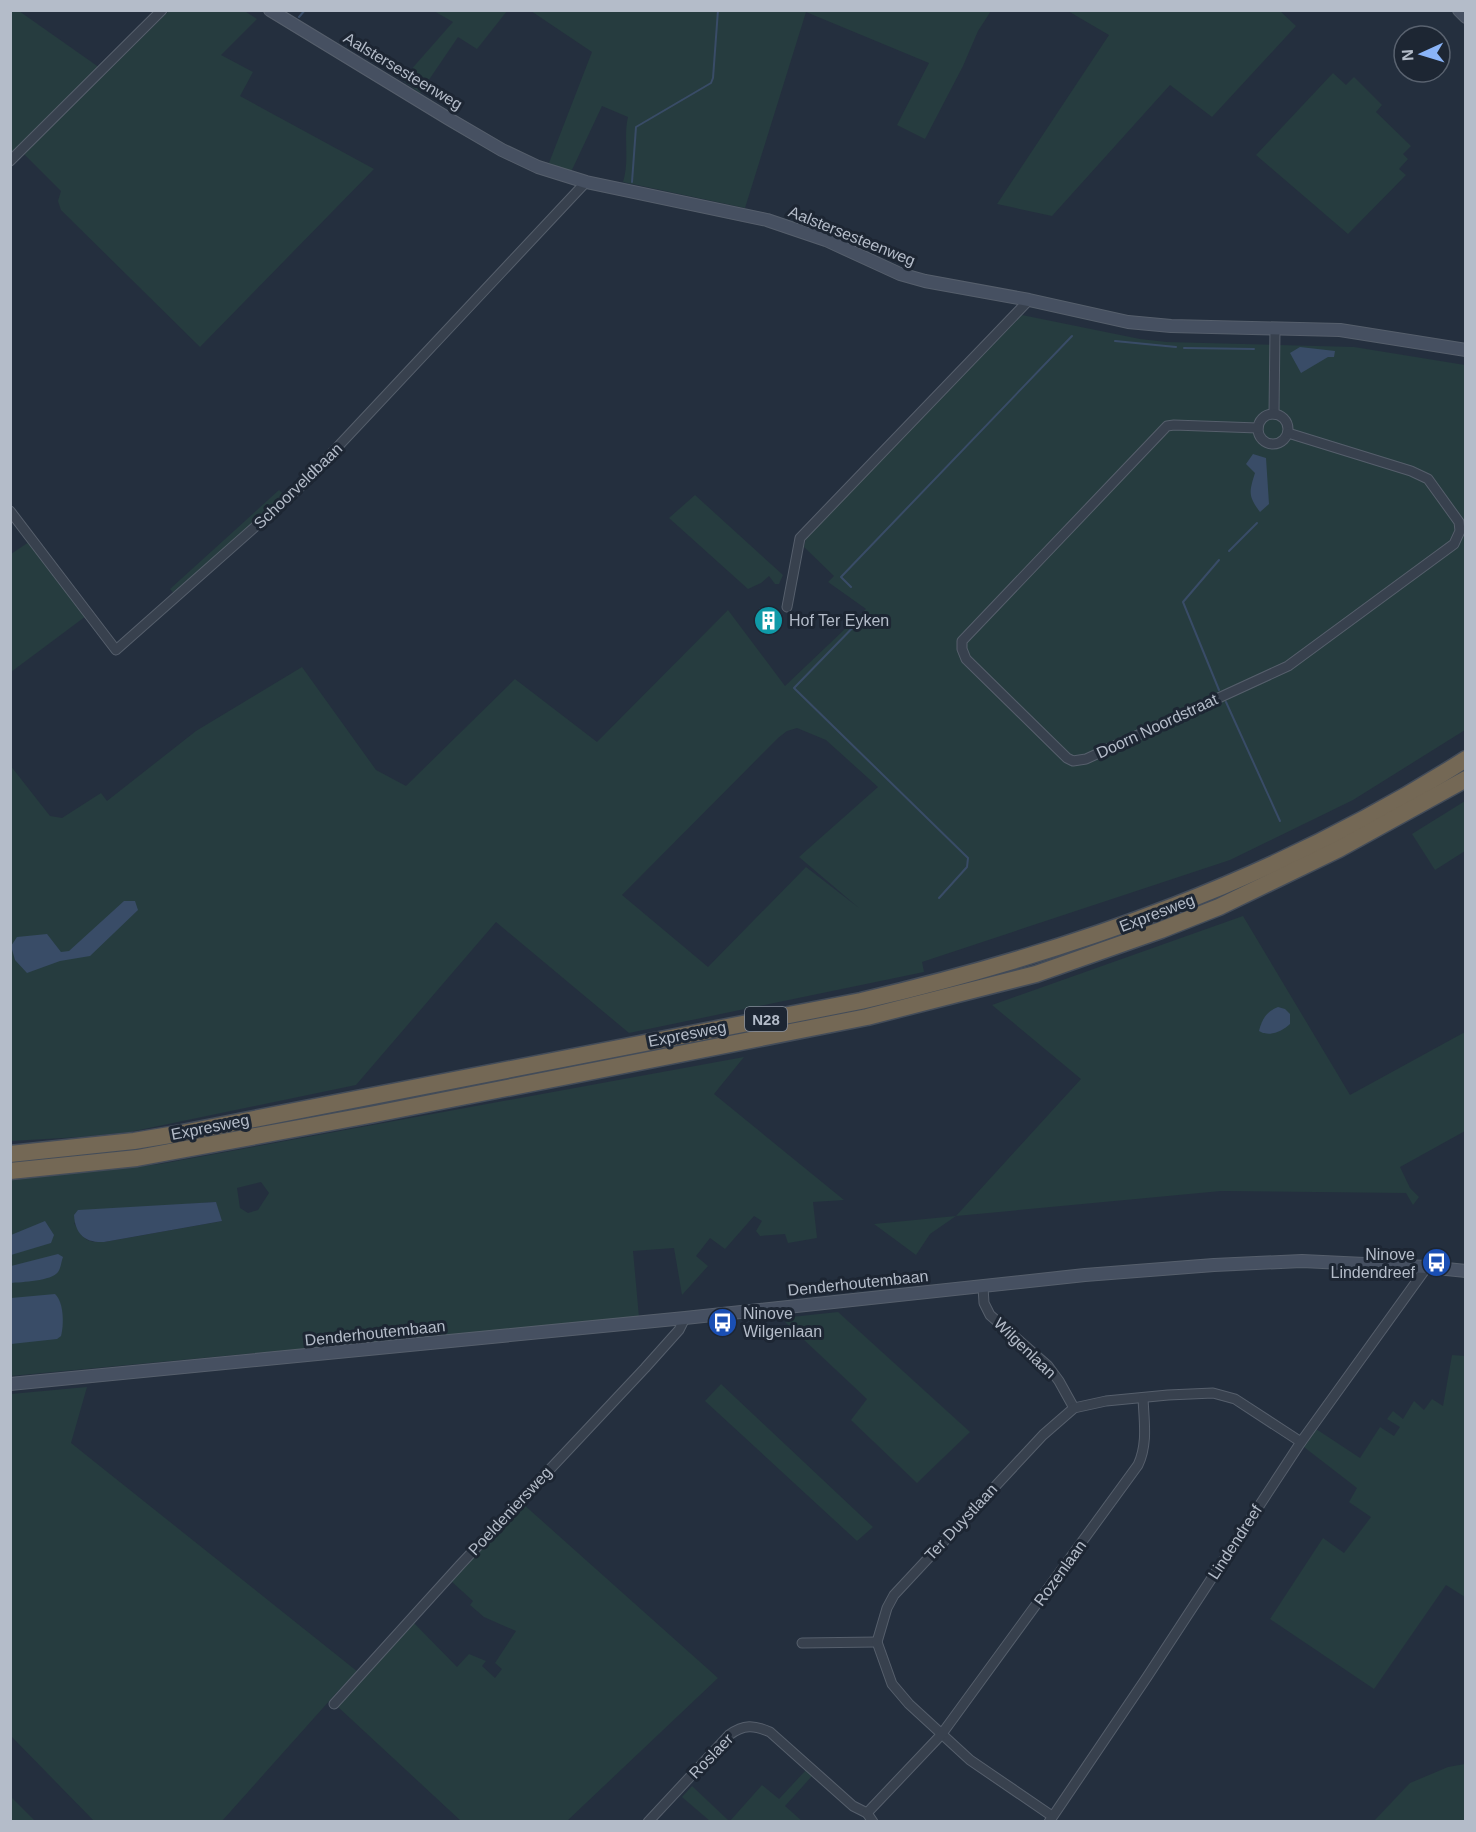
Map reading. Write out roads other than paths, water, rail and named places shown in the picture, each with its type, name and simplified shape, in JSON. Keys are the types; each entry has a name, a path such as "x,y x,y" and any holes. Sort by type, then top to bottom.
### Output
{"highway":[{"name":"Expresweg","path":"10,1154 134,1141 182,1133 861,1001 942,982 1090,938 1212,891 1363,819 1466,759"},
{"name":"Expresweg","path":"10,1171 137,1158 375,1114 867,1017 1024,977 1161,930 1219,907 1339,849 1466,779"}],"street":[{"path":"10,161 162,10"},
{"name":"Aalstersesteenweg","path":"270,10 502,150 538,167 586,182 767,220 826,240 900,274 1128,322 1172,326 1340,330 1466,350"},
{"path":"1459,10 1466,17"},
{"name":"Schoorveldbaan","path":"10,511 116,650 300,487 586,182"},
{"path":"788,607 800,538 1029,300"},
{"path":"1274,414 1275,328"},
{"path":"1274,414 1286,421 1288,432 1280,442 1269,443 1261,438 1258,428 1263,418 1274,414"},
{"name":"Doorn Noordstraat","path":"1258,428 1167,426 962,641 966,659 1066,758 1073,761 1086,759 1288,666 1454,544 1460,531 1459,522 1428,479 1411,471 1288,432"},
{"name":"Denderhoutembaan","path":"10,1384 686,1318 1085,1275 1291,1261 1466,1271"},
{"name":"Lindendreef","path":"1050,1819 1148,1677 1301,1442 1427,1267"},
{"name":"Wilgenlaan","path":"983,1287 984,1303 990,1315 1048,1366 1074,1408"},
{"name":"Poeldeniersweg","path":"334,1704 460,1565 652,1360 679,1330 686,1318"},
{"name":"Ter Duystlaan","path":"877,1642 887,1608 894,1594 1043,1435 1074,1408 1106,1401 1202,1392 1225,1395 1245,1405 1301,1442"},
{"name":"Rozenlaan","path":"941,1735 1138,1465 1145,1443 1143,1398"},
{"path":"802,1643 877,1642 892,1684 909,1704 970,1760 1050,1819"},
{"name":"Roslaer","path":"648,1821 729,1735 745,1726 755,1726 770,1732 853,1806 867,1813 873,1821"},
{"path":"867,1813 941,1735"}],"water":[{"path":"1300,347 1335,351 1334,357 1328,357 1301,373 1290,353"},
{"path":"1253,454 1266,458 1269,504 1260,512 1251,494 1255,473 1246,464"},
{"path":"124,901 135,901 138,910 90,956 60,961 27,973 15,960 11,946 17,937 47,934 61,952 69,951"},
{"path":"1278,1007 1290,1014 1290,1024 1275,1033 1267,1034 1259,1031 1265,1016"},
{"path":"216,1202 222,1221 104,1242 91,1241 82,1236 76,1227 74,1215 78,1210"},
{"path":"45,1221 54,1235 51,1243 11,1255 11,1235"},
{"path":"58,1254 63,1257 55,1275 11,1283 11,1266"},
{"path":"55,1294 60,1302 62,1314 61,1336 57,1339 11,1344 11,1298"}],"waterway":[{"path":"299,17 305,10"},
{"path":"632,182 636,127 711,83 718,10"},
{"path":"851,587 841,577 1072,336"},
{"path":"1115,341 1176,347"},
{"path":"1184,348 1254,349"},
{"path":"1229,551 1257,523"},
{"path":"1219,560 1183,602 1219,690"},
{"path":"864,616 794,688 968,858 967,867 939,898"},
{"path":"1226,702 1280,821"}],"place":[{"name":"Hof Ter Eyken","path":"768,620"},
{"name":"Ninove Lindendreef","path":"1436,1263"},
{"name":"Ninove Wilgenlaan","path":"722,1322"}]}
